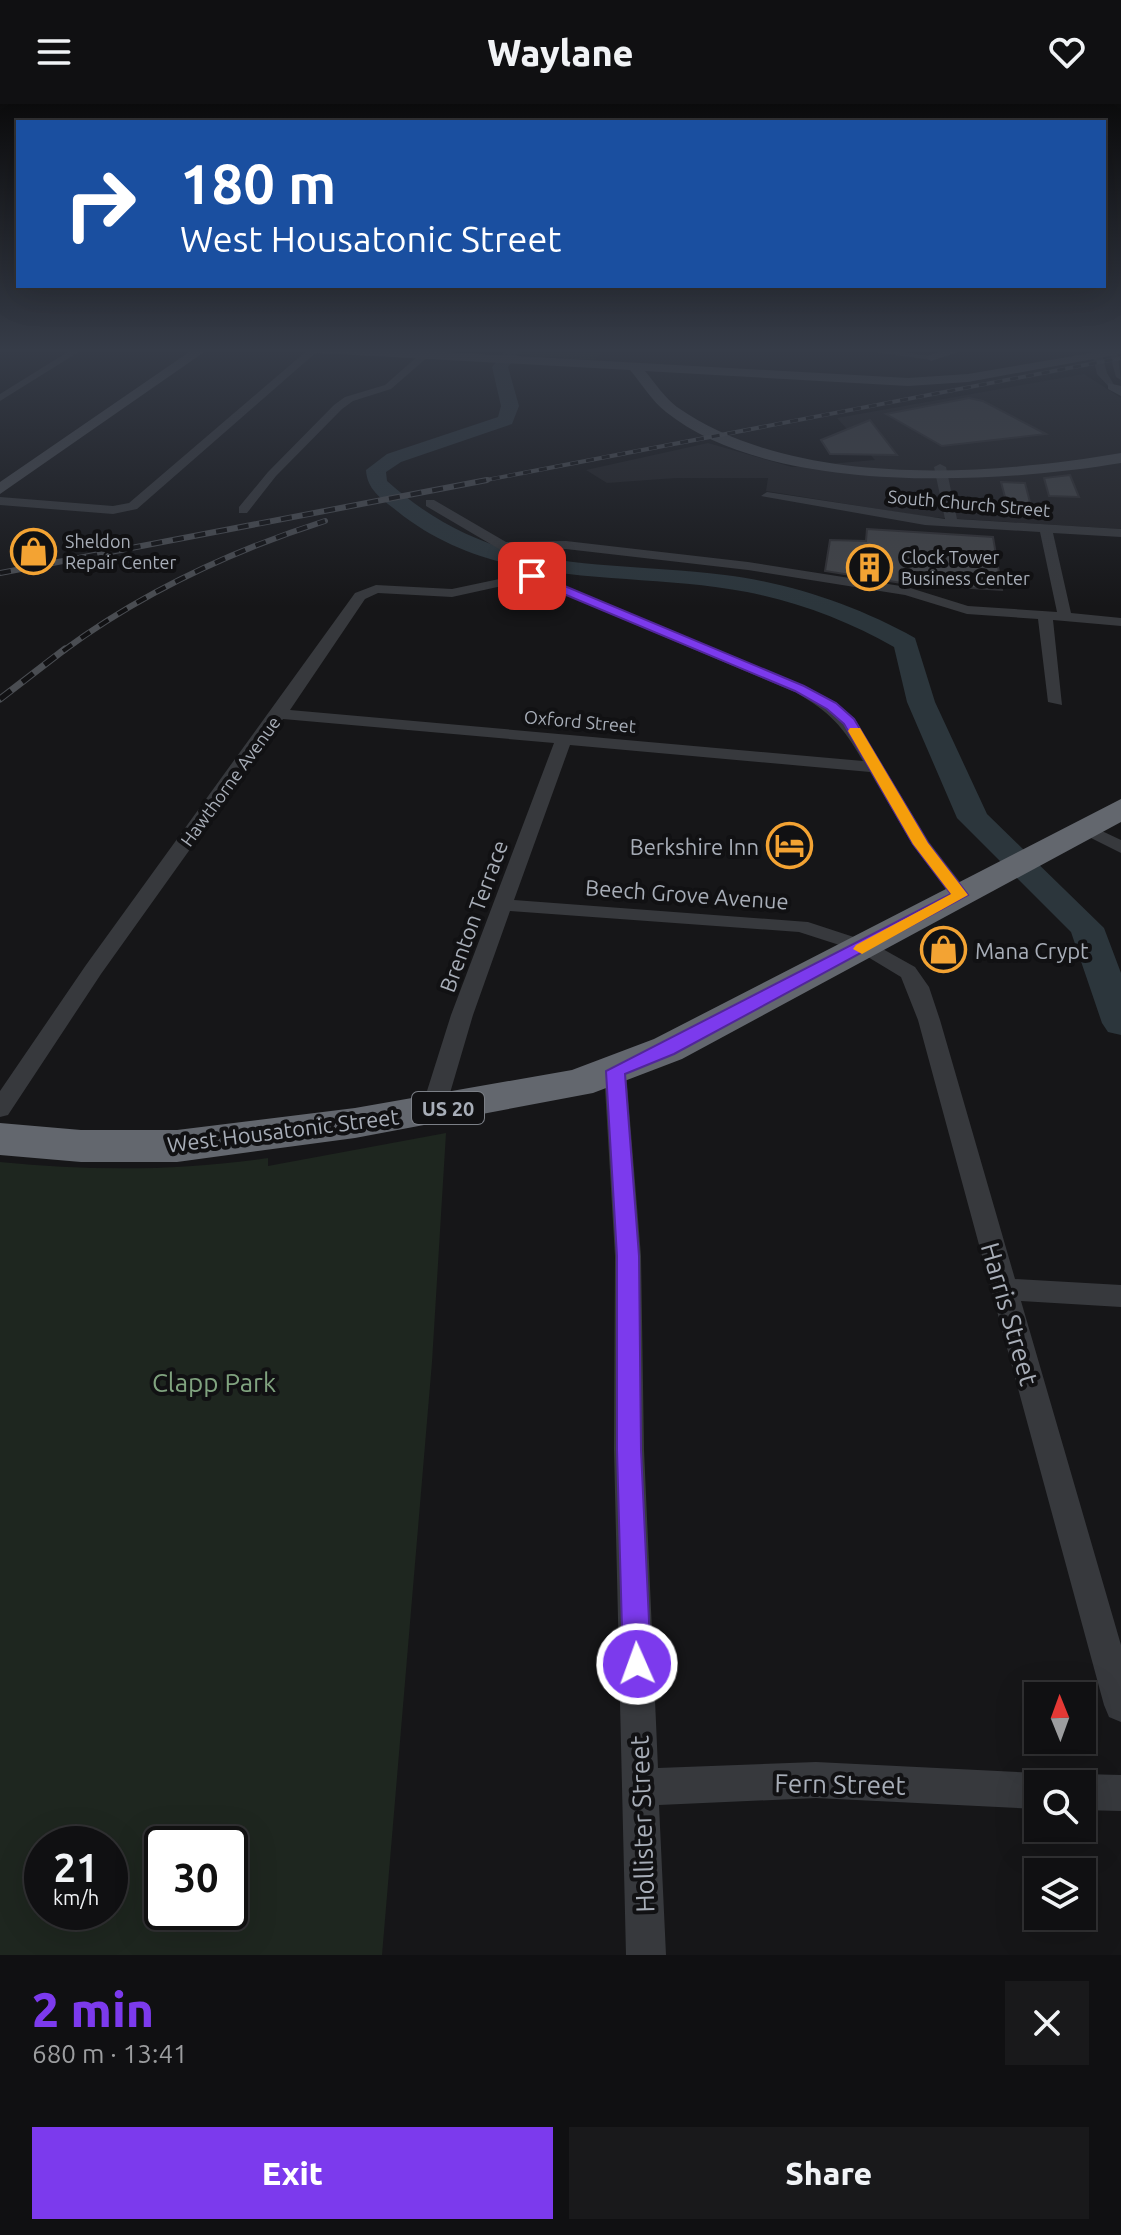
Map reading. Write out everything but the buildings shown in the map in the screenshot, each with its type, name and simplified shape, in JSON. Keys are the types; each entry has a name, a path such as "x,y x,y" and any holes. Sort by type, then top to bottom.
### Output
{"highway":[{"name":"West Housatonic Street","path":"0,1139 81,1146 177,1146 252,1139 542,1091 615,1071 668,1049 865,947 1121,809"}],"street":[{"path":"0,489 79,434"},
{"path":"0,501 126,510 218,434"},
{"path":"243,510 272,474 311,434"},
{"path":"719,434 746,448 812,464 941,470 1046,470 1121,458"},
{"path":"739,434 782,452 848,463 941,470 1036,463 1121,450"},
{"path":"941,470 952,523"},
{"name":"South Church Street","path":"767,496 952,523 1121,533"},
{"path":"430,503 509,550 529,572 800,689 831,706 849,722 921,844 969,891"},
{"path":"1046,529 1065,617"},
{"path":"509,550 533,543 566,545 759,568 907,591 967,610 1121,622"},
{"name":"Hawthorne Avenue","path":"0,1109 93,970 366,593 389,589 452,593 529,572"},
{"path":"1045,616 1056,702"},
{"name":"Oxford Street","path":"279,714 876,767"},
{"name":"Brenton Terrace","path":"433,1110 462,1015 564,740"},
{"path":"1087,829 1121,847"},
{"name":"Beech Grove Avenue","path":"503,905 801,926 865,947"},
{"name":"Harris Street","path":"865,947 908,972 918,987 1121,1705"},
{"name":"Hollister Street","path":"615,1071 628,1256 629,1450 646,1955"},
{"path":"1003,1289 1121,1296"},
{"name":"Fern Street","path":"642,1787 816,1780 1024,1790"},
{"path":"1096,1792 1121,1793"}],"shaded area":[{"path":"852,434 1121,434 1121,529 928,517 766,491 768,478 676,478 607,483 586,470 708,443 792,467 875,460"}],"green space":[{"name":"Clapp Park","path":"446,1133 432,1362 382,1955 0,1955 0,1162 134,1168 268,1158 268,1166"}],"waterway":[{"path":"459,434 394,458 376,470 377,483 402,505 458,541 490,553 548,566 747,585 844,614 906,643 921,702 973,818 1087,928 1121,1023"}],"railway":[{"path":"476,482 724,434"},
{"path":"0,573 487,480"},
{"path":"63,651 124,610 189,575 325,521"},
{"path":"0,699 65,649"}],"slow traffic":[{"path":"855,731 921,844 960,895 862,949"}],"place":[{"name":"Sheldon Repair Center","path":"34,551"},
{"name":"Clock Tower Business Center","path":"870,567"},
{"name":"Berkshire Inn","path":"790,846"},
{"name":"Mana Crypt","path":"944,950"}],"route":[{"path":"532,576 800,689 842,714 921,844 960,895 668,1049 615,1071 628,1256 629,1450 637,1664"}]}
